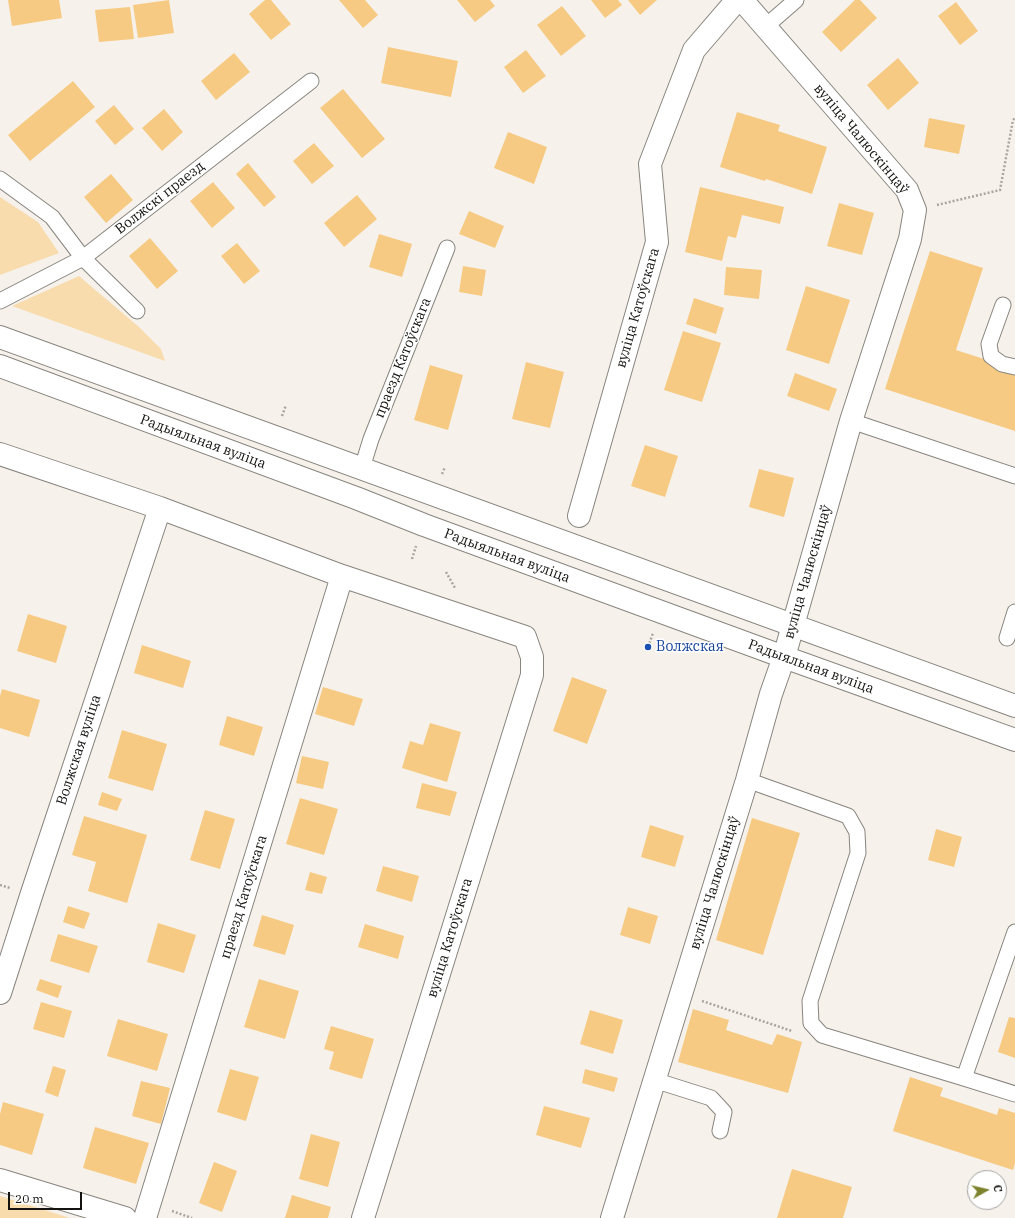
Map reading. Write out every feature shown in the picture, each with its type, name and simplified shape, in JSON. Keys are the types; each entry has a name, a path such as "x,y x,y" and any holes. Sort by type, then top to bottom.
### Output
{"street":[{"name":"вуліца Катоўскага","path":"579,516 657,242 650,164 694,50 737,0"},
{"name":"вуліца Чалюскінцаў","path":"612,1218 784,657 851,421 910,239 915,210 907,190 742,0"},
{"name":"Радыяльная вуліца","path":"0,337 1015,706"},
{"name":"Радыяльная вуліца","path":"0,366 356,498 424,525 1015,740"},
{"path":"0,454 160,508 342,576"},
{"name":"Волжская вуліца","path":"0,994 160,508"},
{"name":"вуліца Катоўскага","path":"342,576 525,637 532,658 532,675 363,1218"},
{"name":"праезд Катоўскага","path":"145,1218 342,576"},
{"path":"0,1180 125,1218"}],"lane":[{"path":"765,27 796,0"},
{"name":"Волжскі праезд","path":"0,301 83,258 312,81"},
{"path":"0,180 52,217 83,258 137,311"},
{"name":"праезд Катоўскага","path":"362,468 371,439 447,248"},
{"path":"1003,305 989,344 991,356 1002,364 1015,367"},
{"path":"851,421 1015,476"},
{"path":"1007,638 1015,612"},
{"path":"747,780 848,816 857,832 858,853 810,1001 811,1023 822,1035 1015,1094"},
{"path":"964,1078 1015,932"},
{"path":"654,1080 711,1098 724,1112 720,1131"}],"path":[{"path":"915,210 1000,190 1012,120 1015,118"}],"shaded area":[{"path":"0,197 38,222 59,253 0,275"},
{"path":"79,276 139,327 161,349 165,361 12,306"},
{"path":"0,1196 70,1218 0,1218"}],"building":[{"path":"8,0 59,0 62,18 12,26"},
{"path":"169,0 174,33 138,38 133,5"},
{"path":"265,0 271,0 291,24 271,40 249,14"},
{"path":"339,0 365,0 378,15 363,28"},
{"path":"457,0 490,0 495,6 475,22"},
{"path":"591,0 618,0 622,5 605,18"},
{"path":"628,0 657,0 640,15"},
{"path":"855,0 860,0 877,18 841,52 822,32"},
{"path":"956,2 978,31 960,45 938,16"},
{"path":"562,6 586,36 561,56 537,25"},
{"path":"130,7 134,39 99,42 95,10"},
{"path":"388,47 458,61 451,97 381,83"},
{"path":"526,50 546,76 523,93 504,67"},
{"path":"234,53 250,72 216,100 201,81"},
{"path":"898,58 919,83 888,110 867,85"},
{"path":"73,81 95,107 30,161 8,135"},
{"path":"343,89 385,139 362,158 320,108"},
{"path":"114,105 134,129 115,145 95,121"},
{"path":"164,109 183,132 162,151 142,128"},
{"path":"737,112 780,125 778,131 827,147 812,194 766,179 765,181 720,167"},
{"path":"929,118 965,125 959,154 924,147"},
{"path":"508,132 547,147 534,184 494,168"},
{"path":"314,143 334,166 312,184 293,161"},
{"path":"248,163 276,197 264,207 236,174"},
{"path":"111,174 133,200 106,223 84,197"},
{"path":"213,182 235,208 212,228 190,201"},
{"path":"700,187 784,207 780,224 742,215 736,238 728,236 722,261 685,252"},
{"path":"357,195 377,219 344,247 324,223"},
{"path":"839,203 874,213 862,255 827,246"},
{"path":"469,211 504,226 495,248 459,234"},
{"path":"379,234 412,244 402,277 369,267"},
{"path":"150,238 178,271 157,289 129,256"},
{"path":"237,243 260,271 244,284 221,256"},
{"path":"930,251 983,268 956,350 1015,369 1015,431 885,389"},
{"path":"463,266 486,270 482,296 459,292"},
{"path":"726,267 762,270 759,299 724,295"},
{"path":"806,286 850,300 829,364 786,350"},
{"path":"694,298 724,308 716,334 686,324"},
{"path":"683,331 721,343 702,402 664,390"},
{"path":"526,362 564,372 550,428 512,419"},
{"path":"430,365 463,375 448,430 414,420"},
{"path":"795,373 837,389 829,411 787,396"},
{"path":"645,445 678,456 665,497 631,486"},
{"path":"759,469 794,478 784,517 749,507"},
{"path":"28,614 67,626 56,663 17,651"},
{"path":"142,645 191,661 183,688 134,673"},
{"path":"572,677 607,690 587,744 553,731"},
{"path":"323,687 363,699 354,726 315,714"},
{"path":"2,689 40,700 29,737 0,728 0,696"},
{"path":"227,716 263,727 254,756 219,745"},
{"path":"430,723 461,732 447,782 402,768 410,741 423,745"},
{"path":"122,730 167,744 153,791 108,778"},
{"path":"302,756 329,762 323,789 296,783"},
{"path":"422,783 457,792 450,816 416,808"},
{"path":"102,792 122,799 117,811 98,805"},
{"path":"300,798 338,809 324,855 286,844"},
{"path":"205,810 235,819 220,869 190,860"},
{"path":"84,816 147,835 127,903 88,891 96,862 72,855"},
{"path":"752,818 800,833 763,955 716,940"},
{"path":"650,825 684,836 675,867 641,857"},
{"path":"936,829 962,837 954,867 928,860"},
{"path":"383,866 419,876 412,902 376,891"},
{"path":"310,872 327,877 322,894 305,890"},
{"path":"68,906 90,913 84,929 63,922"},
{"path":"628,907 658,916 650,944 620,935"},
{"path":"262,915 294,925 285,955 253,946"},
{"path":"158,923 196,935 184,973 147,962"},
{"path":"365,924 404,936 398,959 358,947"},
{"path":"58,934 98,946 89,973 50,961"},
{"path":"40,979 62,986 58,998 36,990"},
{"path":"259,979 299,991 285,1039 244,1027"},
{"path":"41,1002 72,1011 64,1038 33,1029"},
{"path":"693,1009 729,1020 726,1030 772,1045 777,1034 802,1042 788,1093 678,1062"},
{"path":"590,1010 623,1020 613,1054 580,1044"},
{"path":"1009,1017 1015,1018 1015,1058 998,1052"},
{"path":"118,1019 168,1034 157,1071 107,1056"},
{"path":"331,1026 374,1039 362,1079 329,1069 334,1052 324,1049"},
{"path":"53,1066 66,1070 58,1097 45,1092"},
{"path":"230,1069 259,1077 246,1121 217,1112"},
{"path":"585,1069 618,1078 614,1092 582,1083"},
{"path":"910,1077 943,1088 940,1096 997,1115 999,1108 1015,1113 1015,1163 1013,1170 893,1131"},
{"path":"141,1081 170,1088 161,1124 132,1116"},
{"path":"3,1102 44,1114 32,1155 0,1145 0,1114"},
{"path":"544,1106 590,1118 581,1148 536,1135"},
{"path":"95,1127 149,1143 136,1184 83,1168"},
{"path":"311,1134 340,1142 328,1187 299,1179"},
{"path":"214,1162 237,1171 222,1212 199,1203"},
{"path":"792,1169 852,1187 843,1218 777,1218"},
{"path":"292,1195 331,1207 328,1218 285,1218"}],"place":[{"name":"Волжская","path":"648,647"}]}
